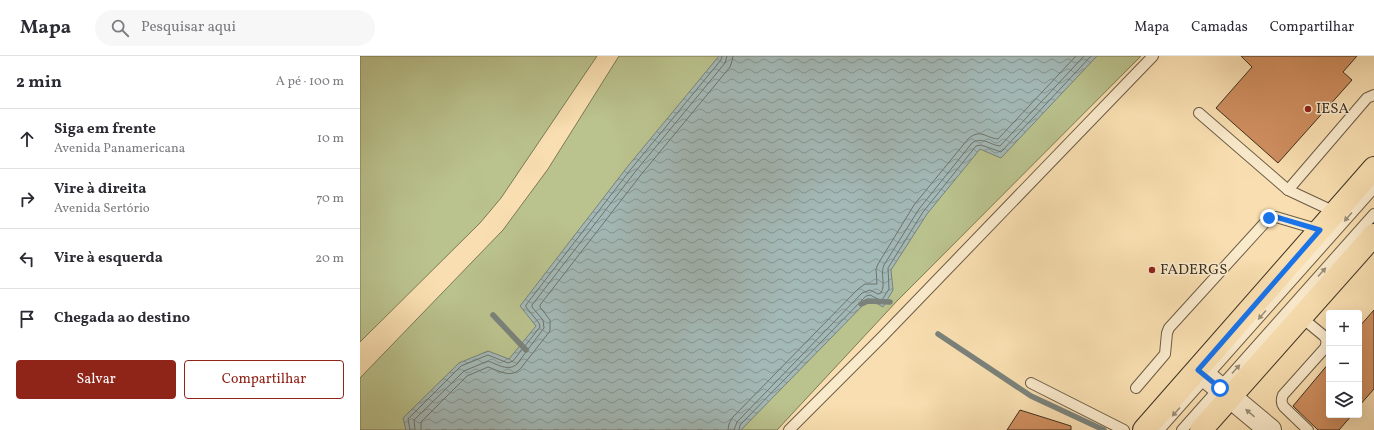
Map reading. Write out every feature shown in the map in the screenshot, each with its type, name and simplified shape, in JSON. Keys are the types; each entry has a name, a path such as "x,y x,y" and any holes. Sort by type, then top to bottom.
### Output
{"main road":[{"path":"1200,430 1213,383 1320,230 1374,168"},
{"path":"1144,430 1213,383 1301,317 1374,235"}],"street":[{"path":"1213,383 1270,430"}],"lane":[{"path":"789,430 882,337 1153,56"},
{"path":"1288,190 1367,98 1374,95"},
{"path":"1199,113 1288,190 1335,212"},
{"path":"1182,430 1213,383 1374,188"},
{"path":"1159,430 1213,383 1374,214"},
{"path":"1136,388 1165,354 1167,333 1169,328 1269,218 1276,217 1320,230"},
{"path":"1301,317 1324,336 1327,344 1281,399 1282,404 1308,430"},
{"path":"1031,384 1124,430"}],"green space":[{"path":"360,56 597,56 501,198 480,223 360,342"},
{"path":"619,56 1141,56 897,301 777,430 360,430 360,378 503,230 548,169"}],"water":[{"path":"719,56 1097,56 1001,158 980,149 927,214 891,270 893,290 883,307 869,299 741,430 406,430 403,418 459,363 488,351 509,359 536,326 520,306 628,166"}],"building":[{"path":"1241,56 1357,56 1343,72 1352,80 1278,163 1216,108 1252,67"},
{"path":"1374,310 1374,389 1362,403 1362,346 1362,324"},
{"path":"1326,367 1326,418 1349,418 1339,430 1318,430 1293,406"},
{"path":"1020,410 1071,426 1071,430 1007,430"}],"waterway":[{"path":"861,304 868,301 890,302"},
{"path":"493,315 526,350"},
{"path":"938,334 1031,396 1104,430"}],"place":[{"name":"IESA","path":"1308,109"},
{"name":"FADERGS","path":"1152,270"}],"route":[{"path":"1220,388 1198,370 1320,230 1276,217 1269,218"}]}
